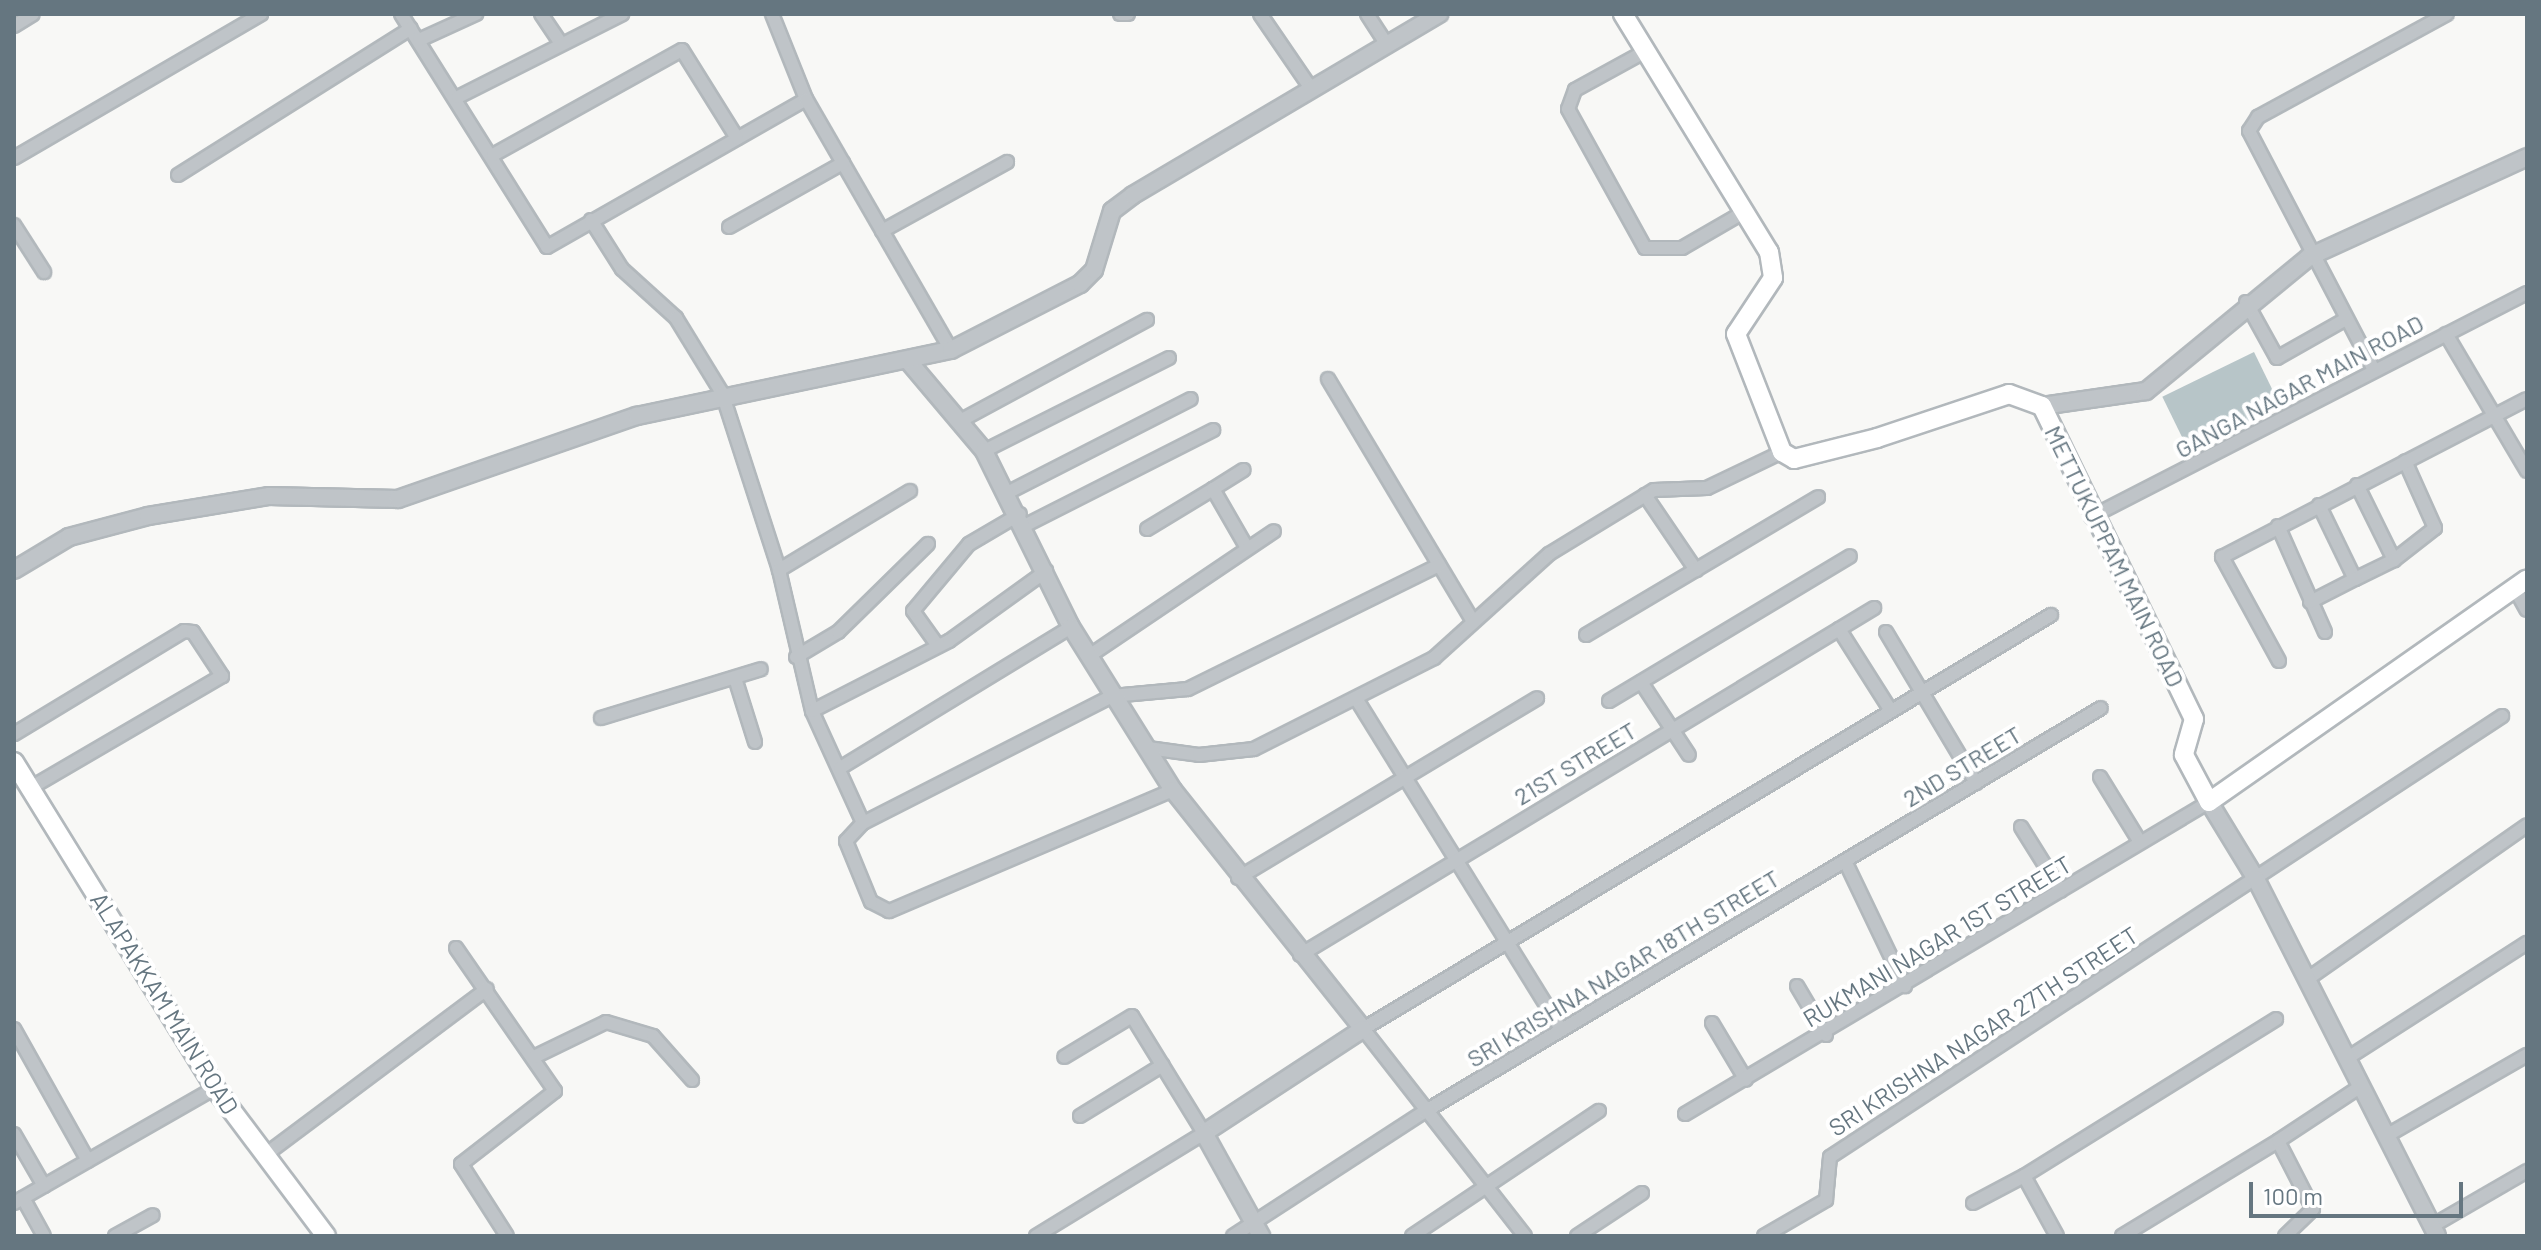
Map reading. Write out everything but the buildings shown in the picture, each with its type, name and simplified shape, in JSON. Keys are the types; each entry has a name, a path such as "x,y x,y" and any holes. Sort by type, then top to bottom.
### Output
{"main road":[{"path":"1623,14 1769,252 1773,278 1736,334 1782,452"},
{"name":"METTUKUPPAM MAIN ROAD","path":"1782,452 1794,459 1838,448 2009,394 2042,406 2091,517 2194,719 2184,755 2209,802"},
{"path":"2209,802 2520,583"},
{"name":"ALAPAKKAM MAIN ROAD","path":"14,762 215,1088 326,1236"}],"street":[{"path":"14,26 33,14"},
{"path":"14,158 261,14"},
{"path":"401,14 458,97 547,247 806,99"},
{"path":"419,40 476,14"},
{"path":"541,14 560,42"},
{"path":"458,97 560,42 622,14"},
{"path":"772,14 806,99 951,350"},
{"path":"1120,14 1128,14"},
{"path":"1260,14 1312,90"},
{"path":"1367,14 1388,46"},
{"path":"14,570 69,537 233,499 398,499 520,452 722,393 910,363 951,350 1080,284 1094,270 1112,211 1439,14"},
{"path":"2374,370 2309,257 2250,141 2258,117 2447,14"},
{"path":"178,175 411,28"},
{"path":"493,155 682,50 737,138"},
{"path":"1644,52 1575,90 1568,109 1645,248 1682,248 1744,212"},
{"path":"2042,406 2146,391 2246,302 2309,257 2527,157"},
{"path":"882,231 1007,162"},
{"path":"729,227 843,163"},
{"path":"591,220 628,277 676,318 722,393 779,570 796,657 812,711 863,823"},
{"path":"14,225 44,272"},
{"name":"GANGA NAGAR MAIN ROAD","path":"2091,517 2527,293"},
{"path":"2246,302 2277,358 2346,319"},
{"path":"958,422 1147,320"},
{"path":"2446,334 2497,415 2527,471"},
{"path":"984,451 1169,358"},
{"path":"910,363 984,451 1023,520 1071,627 1173,790 1238,878 1363,1029 1424,1112 1525,1236"},
{"path":"1328,379 1471,618"},
{"path":"1009,492 1191,399"},
{"path":"2279,661 2220,560 2278,526 2527,399"},
{"path":"938,646 913,611 969,544 1213,430"},
{"path":"1148,748 1199,755 1254,749 1357,700 1434,658 1471,618 1549,554 1645,495 1707,488 1782,452"},
{"path":"2310,602 2394,560 2435,528 2405,461"},
{"path":"1147,529 1244,470"},
{"path":"2357,485 2394,560"},
{"path":"1213,489 1247,548"},
{"path":"779,570 910,491"},
{"path":"1645,495 1696,570"},
{"path":"1586,635 1818,497"},
{"path":"2319,505 2355,579"},
{"path":"2278,526 2325,632"},
{"path":"1089,656 1274,531"},
{"path":"796,657 838,632 928,544"},
{"path":"1609,701 1850,556"},
{"path":"1173,790 889,911 871,902 846,841 863,823 1112,696 1188,689 1439,565"},
{"path":"812,711 938,646 1046,571"},
{"path":"2520,583 2527,610"},
{"name":"21ST STREET","path":"1300,955 1874,608"},
{"path":"1036,1236 1204,1133 1363,1029 2051,615"},
{"path":"840,768 1071,627"},
{"path":"1839,629 1891,711"},
{"path":"14,734 184,631 193,632 222,676 30,788"},
{"path":"1886,632 1976,783"},
{"path":"601,718 761,669"},
{"path":"735,678 755,742"},
{"path":"1641,682 1689,755"},
{"path":"1238,878 1537,698"},
{"path":"1357,700 1562,1030"},
{"name":"2ND STREET","path":"1845,861 2101,708"},
{"path":"2256,879 2502,716"},
{"path":"2100,777 2140,842"},
{"path":"2209,802 2256,879 2435,1231 2527,1171"},
{"name":"RUKMANI NAGAR 1ST STREET","path":"1685,1114 1826,1035 2209,802"},
{"path":"2306,980 2527,825"},
{"path":"2021,827 2061,891"},
{"path":"1845,861 1905,986"},
{"name":"SRI KRISHNA NAGAR 18TH STREET","path":"1233,1236 1258,1230 1424,1112 1845,861"},
{"name":"SRI KRISHNA NAGAR 27TH STREET","path":"1764,1236 1826,1200 1830,1157 2256,879"},
{"path":"2346,1059 2527,943"},
{"path":"456,948 534,1057 554,1095 461,1164 507,1236"},
{"path":"1797,986 1826,1035"},
{"path":"265,1155 487,989"},
{"path":"1064,1057 1132,1016 1204,1133 1258,1230"},
{"path":"1973,1203 2024,1176 2276,1019"},
{"path":"534,1057 606,1022 653,1036 692,1080"},
{"path":"1712,1023 1746,1080"},
{"path":"14,1029 88,1161"},
{"path":"2386,1136 2527,1055"},
{"path":"1080,1116 1163,1065"},
{"path":"2122,1236 2360,1087"},
{"path":"44,1236 18,1200 215,1088"},
{"path":"1412,1236 1487,1189 1599,1111"},
{"path":"14,1134 44,1186"},
{"path":"2278,1141 2313,1209 2285,1236"},
{"path":"2024,1176 2057,1236"},
{"path":"1577,1236 1642,1193"},
{"path":"115,1236 153,1215"}],"shaded area":[{"path":"2254,352 2281,407 2189,452 2162,397"}]}
